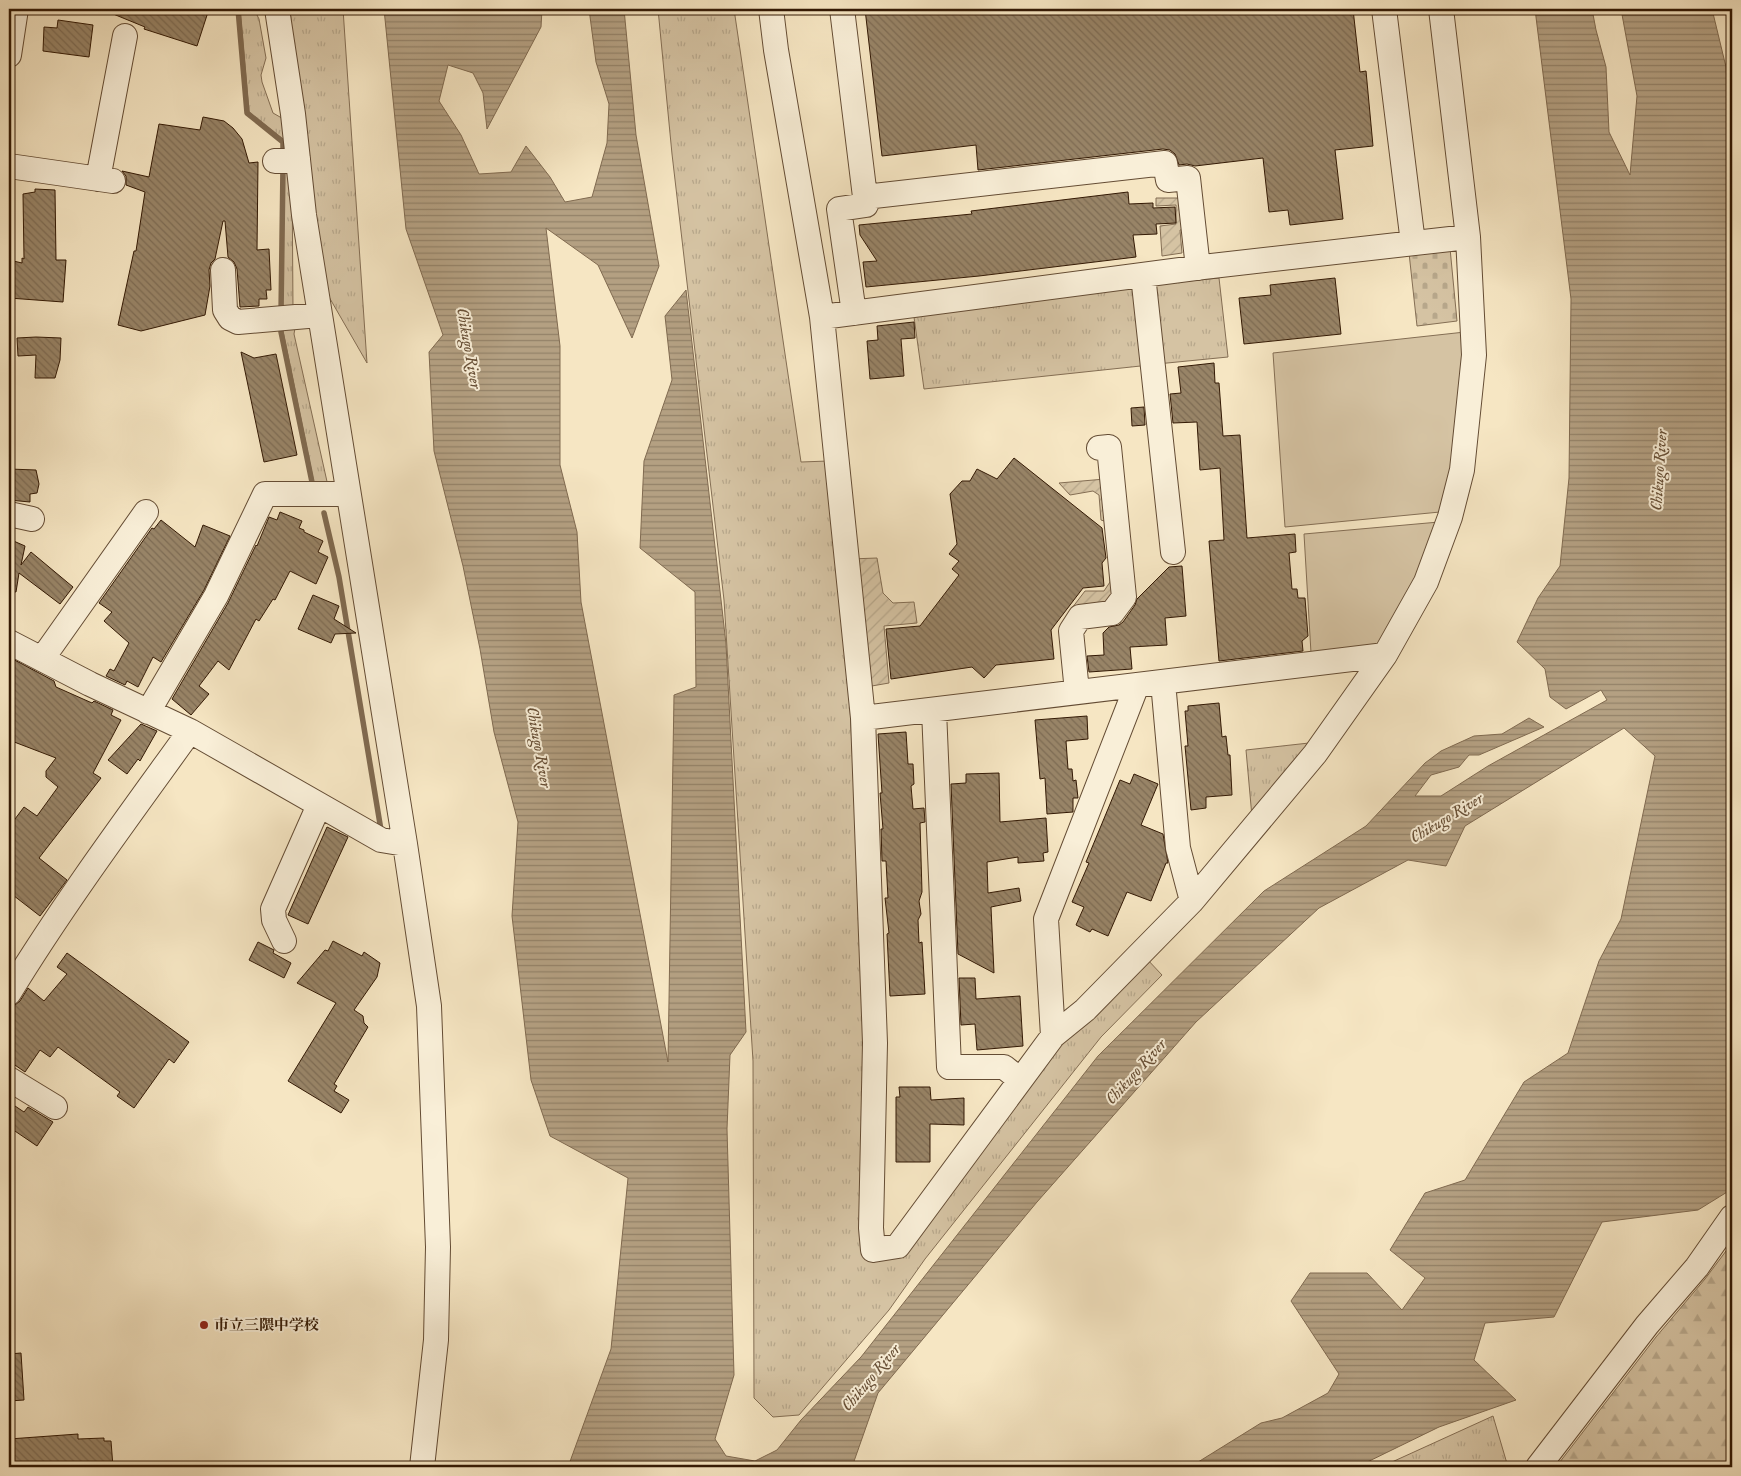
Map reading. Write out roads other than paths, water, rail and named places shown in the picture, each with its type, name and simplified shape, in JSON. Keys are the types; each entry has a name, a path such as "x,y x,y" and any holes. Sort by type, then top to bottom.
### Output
{"street":[{"path":"277,9 288,160 304,214 405,844 429,1006 438,1247 436,1340 422,1467"},
{"path":"771,9 776,50 822,317 863,718 875,1043 871,1228 873,1250 898,1246 1053,1036 1085,1010 1192,902 1315,754 1385,655 1426,582 1450,517 1462,470 1474,355 1468,237 1441,9"},
{"path":"842,9 866,205 839,209 854,313"},
{"path":"1384,9 1413,243"},
{"path":"9,55 17,17"},
{"path":"9,166 105,180 125,36"},
{"path":"865,197 1165,164 1168,180 1188,178 1198,268"},
{"path":"822,317 1198,268 1468,237"},
{"path":"223,270 225,310 230,318 238,322 320,315"},
{"path":"1143,275 1173,552"},
{"path":"1077,692 1071,631 1080,617 1112,613 1124,597 1109,447 1100,448"},
{"path":"148,712 216,596 265,494 348,494"},
{"path":"42,659 146,512"},
{"path":"9,514 32,519"},
{"path":"9,642 90,684 190,731 381,840 405,844"},
{"path":"863,718 1385,655"},
{"path":"1163,682 1178,848 1192,902"},
{"path":"1053,1036 1046,919 1137,685"},
{"path":"934,710 948,1067 1004,1068 1020,1080"},
{"path":"9,993 92,867 190,731"},
{"path":"284,941 274,920 273,908 319,805"},
{"path":"9,1079 55,1107"},
{"path":"1538,1467 1647,1325 1697,1267 1732,1217"}],"water":[{"name":"Chikugo River","path":"384,9 542,9 541,27 487,129 483,93 473,73 448,65 439,101 461,135 479,174 511,172 526,146 550,177 565,202 592,197 607,143 609,104 596,62 589,9 624,9 636,135 659,266 632,338 598,265 546,228 560,346 560,465 577,532 581,602 668,1062 674,695 696,687 695,592 640,548 644,461 672,380 665,316 686,290 726,644 746,1032 730,1055 727,1129 734,1375 715,1439 726,1456 755,1461 777,1450 801,1420 861,1357 1098,1056 1264,891 1366,826 1425,763 1441,751 1474,736 1502,734 1529,718 1544,727 1479,755 1469,755 1459,767 1431,775 1415,796 1441,796 1488,766 1607,700 1601,690 1566,709 1550,697 1545,669 1517,642 1538,598 1560,566 1569,478 1571,299 1535,9 1592,9 1606,67 1609,132 1630,175 1637,96 1621,9 1712,9 1726,67 1732,163 1730,436 1732,447 1732,1189 1698,1210 1602,1222 1554,1317 1485,1323 1474,1360 1516,1400 1439,1427 1357,1467 1190,1467 1261,1423 1282,1418 1328,1393 1339,1374 1291,1301 1310,1273 1367,1273 1402,1310 1425,1278 1390,1250 1425,1193 1465,1180 1524,1082 1568,1053 1599,961 1621,919 1655,756 1624,728 1465,826 1446,866 1408,860 1319,908 1196,1022 1037,1202 878,1393 852,1467 568,1467 611,1349 628,1178 550,1136 531,1080 512,916 518,822 494,732 463,566 434,451 429,352 443,335 406,229"}],"waterway":[{"path":"238,9 247,113 283,142 283,154"},
{"path":"281,314 283,166"},
{"path":"281,323 281,332 313,487"},
{"path":"324,513 339,577 381,830"}],"place":[{"name":"市立三隈中学校","path":"204,1325"}]}
